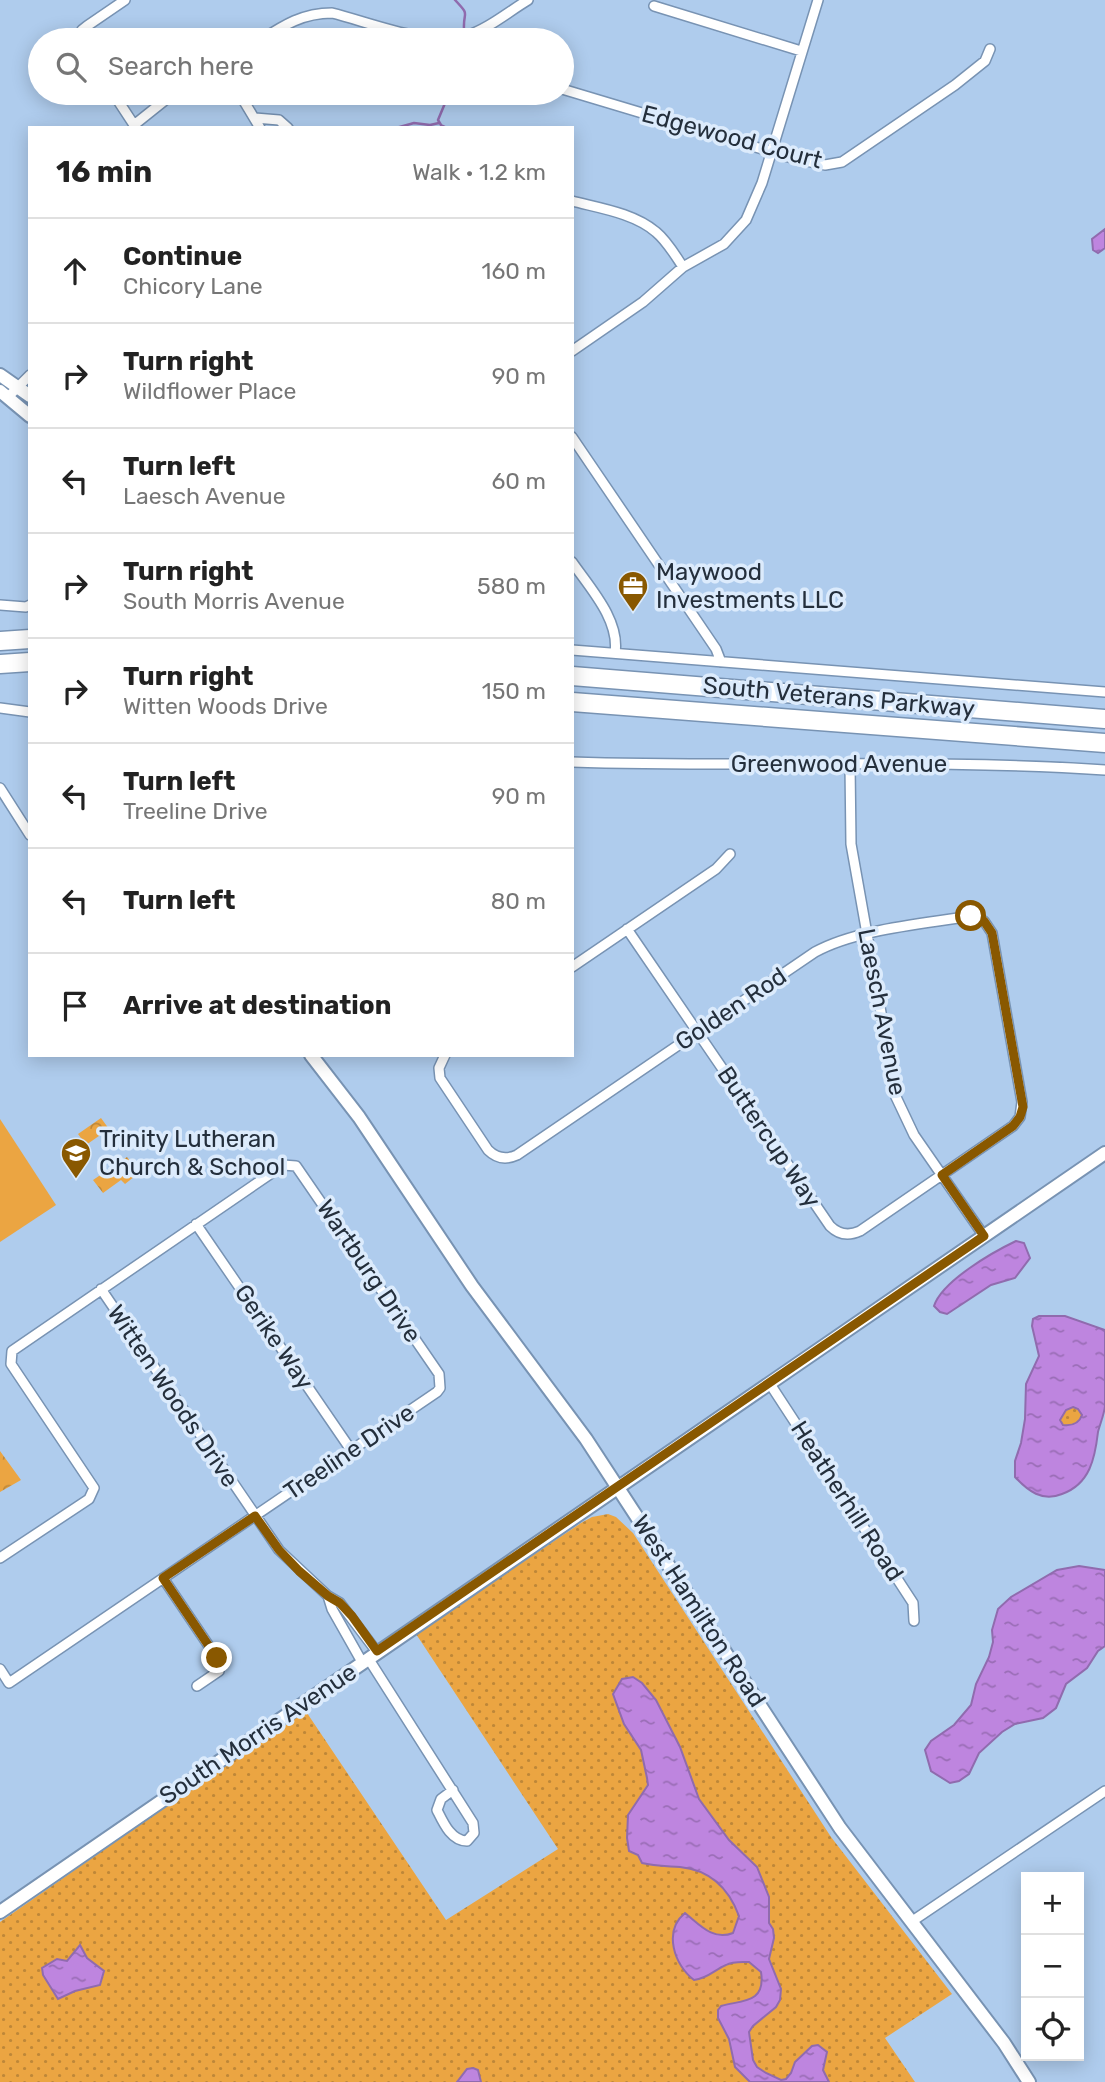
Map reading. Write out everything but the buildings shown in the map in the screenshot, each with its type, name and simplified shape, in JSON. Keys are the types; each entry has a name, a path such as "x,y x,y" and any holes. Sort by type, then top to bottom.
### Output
{"highway":[{"path":"0,641 28,639"},
{"path":"0,664 28,662"},
{"name":"South Veterans Parkway","path":"574,676 1105,719"},
{"name":"South Veterans Parkway","path":"574,702 1105,743"}],"main road":[{"path":"0,374 28,394"},
{"path":"4,394 28,414"},
{"name":"West Hamilton Road","path":"302,1057 322,1071"},
{"name":"West Hamilton Road","path":"312,1057 359,1117 451,1256 547,1384 618,1487 840,1828 1004,2043 1029,2082"},
{"name":"South Morris Avenue","path":"0,1912 1105,1153"}],"street":[{"path":"86,28 125,0"},
{"path":"483,28 528,0"},
{"path":"574,349 643,302 683,267 724,244 740,229 757,200 818,0"},
{"path":"654,6 801,51"},
{"path":"281,28 300,17 320,13 332,13 390,28"},
{"name":"Edgewood Court","path":"574,93 771,152 825,165 842,162 955,85 985,61 990,49"},
{"path":"121,105 135,126 160,105"},
{"path":"247,105 258,123 279,120 286,126"},
{"path":"574,202 648,226 658,234 683,267"},
{"path":"4,394 19,387 28,377"},
{"path":"574,440 716,649 721,662"},
{"path":"574,565 608,617 615,638 615,653"},
{"path":"0,605 28,606"},
{"path":"574,650 1105,692"},
{"path":"0,708 28,712"},
{"name":"Greenwood Avenue","path":"574,762 971,764 1105,770"},
{"name":"Laesch Avenue","path":"849,765 850,844 896,1097 908,1126 984,1236"},
{"path":"0,788 28,832"},
{"path":"574,966 716,869 730,854"},
{"name":"Golden Rod","path":"444,1057 440,1065 440,1078 488,1150 502,1158 517,1155 815,952 842,940 867,934 971,916 982,920 992,933 1022,1102 1020,1117 1013,1126 942,1175"},
{"name":"Buttercup Way","path":"627,929 830,1226 844,1234 860,1231 942,1175"},
{"name":"Wartburg Drive","path":"197,1224 276,1170 290,1164 300,1170 442,1382"},
{"path":"0,1558 89,1499 94,1488 10,1358 18,1346 197,1224"},
{"name":"Gerike Way","path":"197,1224 351,1450"},
{"name":"Witten Woods Drive","path":"101,1289 279,1550 352,1616 369,1657"},
{"name":"Treeline Drive","path":"0,1669 9,1683 436,1392 442,1382"},
{"name":"Heatherhill Road","path":"770,1384 914,1603 914,1622"},
{"path":"163,1578 217,1658 219,1671 197,1686"},
{"name":"Witten Woods Drive","path":"328,1596 331,1609 369,1657"},
{"path":"369,1657 453,1790 475,1829 472,1838 467,1841 461,1842 454,1837 437,1810 441,1800 453,1790"},
{"path":"911,1922 1105,1791"}],"green space":[{"path":"101,1118 109,1129 86,1145 78,1134"},
{"path":"0,1119 56,1205 0,1242"},
{"path":"127,1157 139,1173 125,1184 121,1180 103,1193 93,1180"},
{"path":"1073,1407 1078,1409 1081,1418 1075,1424 1063,1425 1060,1420 1066,1410"},
{"path":"0,1451 21,1480 0,1492"},
{"path":"608,1514 616,1517 633,1533 831,1837 952,1994 885,2038 915,2082 0,2082 0,1922 305,1710 446,1920 558,1849 416,1634 581,1523 592,1517"}],"water":[{"path":"1105,229 1105,248 1098,253 1093,250 1092,239"},
{"path":"1016,1241 1024,1243 1030,1258 1015,1278 991,1285 947,1314 934,1306 939,1296 957,1277"},
{"path":"1039,1316 1065,1316 1105,1330 1105,1406 1093,1460 1079,1484 1062,1494 1048,1497 1036,1494 1015,1477 1015,1461 1025,1419 1026,1384 1039,1356 1032,1326 1033,1319","holes":["1073,1407 1082,1415 1079,1421 1072,1425 1063,1425 1060,1420 1066,1410"]},
{"path":"1079,1566 1105,1570 1105,1646 1098,1651 1087,1668 1066,1684 1056,1708 1043,1718 1015,1724 1002,1732 979,1753 969,1774 950,1783 931,1771 925,1750 931,1741 954,1725 971,1705 976,1684 989,1657 998,1609 1011,1597 1057,1570"},
{"path":"633,1677 642,1683 656,1700 680,1747 699,1799 729,1840 757,1867 769,1897 769,1923 774,1938 769,1959 781,1989 780,2000 749,2032 753,2060 757,2067 766,2073 781,2080 786,2079 795,2062 812,2046 818,2045 827,2052 823,2070 829,2082 750,2082 735,2067 729,2039 718,2018 718,2010 721,2006 744,2001 756,1995 762,1982 761,1972 749,1962 735,1962 704,1978 694,1980 681,1966 673,1938 678,1920 685,1913 707,1930 719,1935 733,1933 739,1916 724,1889 709,1877 691,1869 642,1863 638,1855 629,1851 628,1815 648,1785 641,1750 624,1724 613,1694 622,1679"},
{"path":"80,1945 87,1958 104,1971 100,1985 75,1991 58,1999 43,1975 42,1968 57,1959 67,1961"},
{"path":"467,2069 478,2070 481,2082 457,2082"}],"waterway":[{"path":"455,0 465,12 464,28"},
{"path":"443,126 438,120 444,105"},
{"path":"403,126 439,123"}],"place":[{"name":"Maywood Investments LLC","path":"633,613"},
{"name":"Trinity Lutheran Church & School","path":"76,1180"}],"route":[{"path":"217,1658 163,1578 255,1516 279,1550 299,1571 340,1603 377,1651 984,1236 942,1175 1013,1126 1023,1107 992,933 984,921 971,916"}]}
